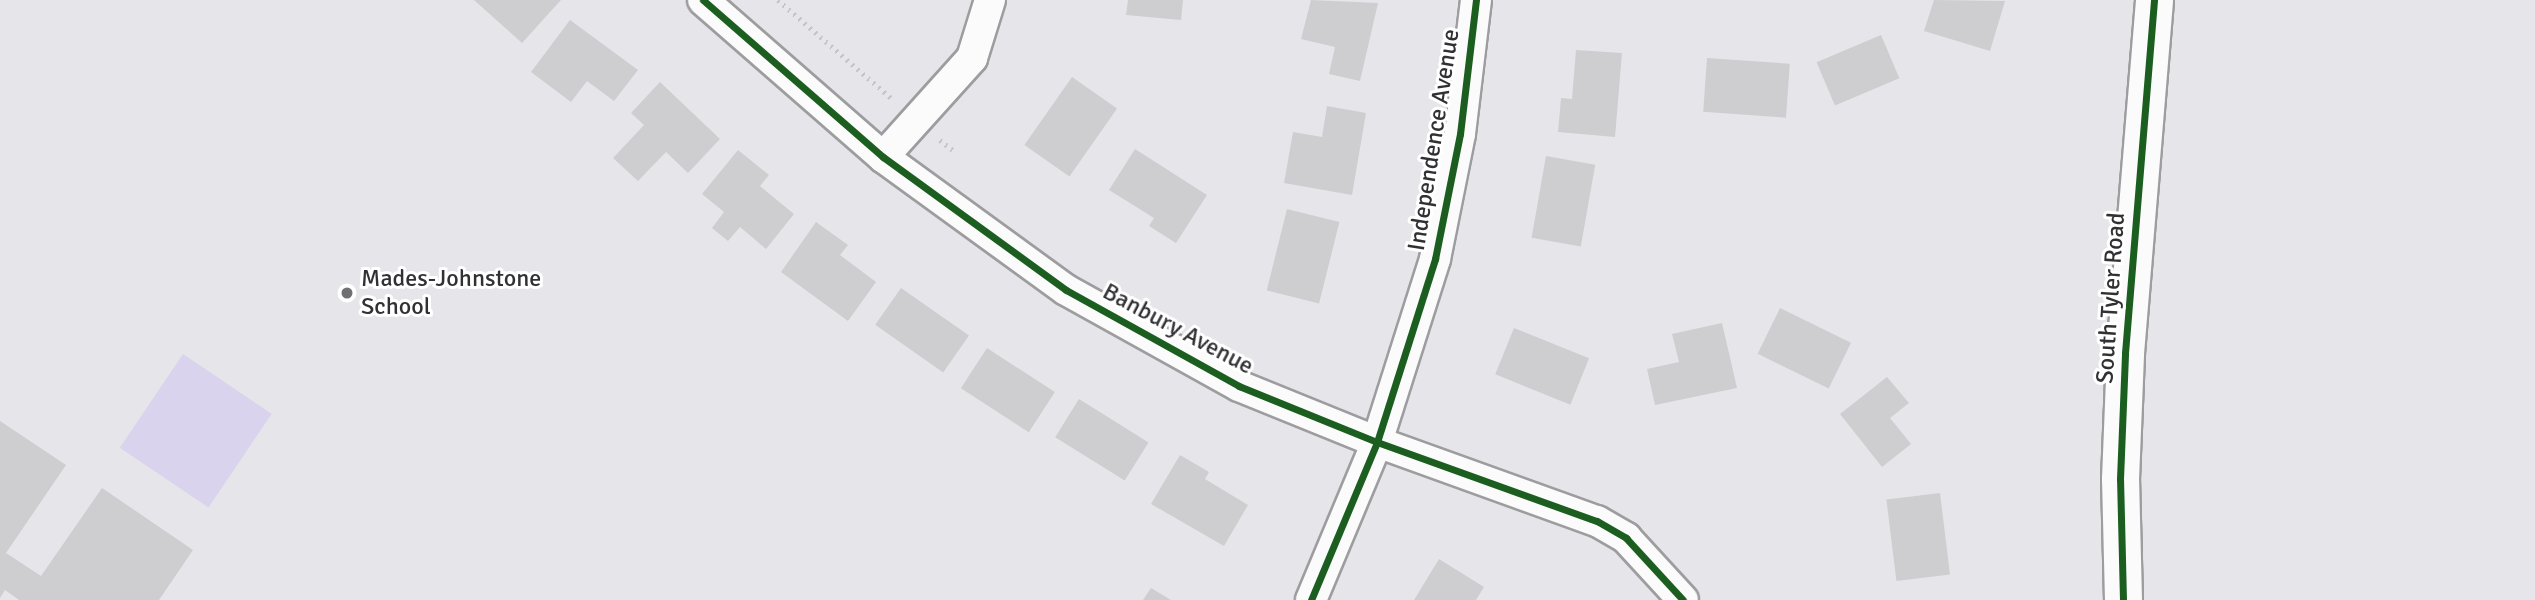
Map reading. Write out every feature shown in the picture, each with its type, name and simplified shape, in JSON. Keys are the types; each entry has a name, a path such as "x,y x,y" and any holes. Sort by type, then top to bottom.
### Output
{"street":[{"name":"Banbury Avenue","path":"704,0 883,157 1016,257 1124,324 1239,386 1377,442 1597,521 1626,538 1683,600"},
{"path":"883,157 972,58 990,0"},
{"name":"Independence Avenue","path":"1311,600 1377,442 1435,259 1460,134 1476,0"},
{"name":"South Tyler Road","path":"2123,600 2120,480 2124,366 2154,0"}],"path":[{"path":"778,0 953,150"}],"shaded area":[{"path":"183,354 272,414 209,508 120,448"}],"building":[{"path":"474,0 561,0 522,43"},
{"path":"1128,0 1183,0 1181,20 1126,15"},
{"path":"1311,0 1378,3 1360,81 1329,74 1335,47 1301,39"},
{"path":"1934,0 2005,1 1990,51 1924,31"},
{"path":"570,20 638,70 614,101 587,81 571,102 531,72"},
{"path":"1881,35 1899,78 1835,106 1817,62"},
{"path":"1576,50 1622,53 1615,137 1558,132 1561,98 1572,99"},
{"path":"1707,58 1790,64 1786,118 1703,112"},
{"path":"1072,77 1117,109 1069,177 1024,145"},
{"path":"660,82 720,139 688,173 666,152 638,181 613,158 644,125 631,113"},
{"path":"1327,106 1366,113 1352,195 1284,183 1293,132 1322,137"},
{"path":"1135,149 1207,195 1176,243 1149,226 1154,218 1109,190"},
{"path":"738,150 769,175 760,186 794,214 766,249 740,227 728,241 712,228 724,212 702,194"},
{"path":"1546,156 1595,165 1581,246 1532,238"},
{"path":"1287,209 1339,222 1319,304 1267,291"},
{"path":"816,222 848,245 840,255 876,282 848,321 781,272"},
{"path":"901,288 969,336 943,372 875,325"},
{"path":"1780,308 1851,343 1829,388 1758,354"},
{"path":"1722,323 1737,388 1655,405 1647,369 1679,362 1672,334"},
{"path":"1514,328 1589,358 1570,405 1495,374"},
{"path":"987,348 1055,392 1029,432 961,388"},
{"path":"1887,377 1909,403 1890,418 1911,444 1882,467 1840,414"},
{"path":"1079,399 1149,442 1125,481 1055,437"},
{"path":"0,421 66,465 6,553 41,576 102,488 193,550 159,600 19,600 5,590 0,598"},
{"path":"1180,455 1209,472 1205,479 1248,505 1224,546 1151,504"},
{"path":"1940,493 1950,574 1896,581 1886,500"},
{"path":"1439,559 1484,587 1476,600 1414,600"},
{"path":"1151,588 1171,600 1143,600"}],"cycle path":[{"path":"703,0 883,157 1066,290 1239,386 1377,442 1597,521 1626,538 1683,600"},
{"path":"1311,600 1377,442 1435,259 1460,134 1476,0"},
{"path":"2123,600 2120,479 2125,353 2154,0"}],"place":[{"name":"Mades-Johnstone School","path":"347,293"}]}
